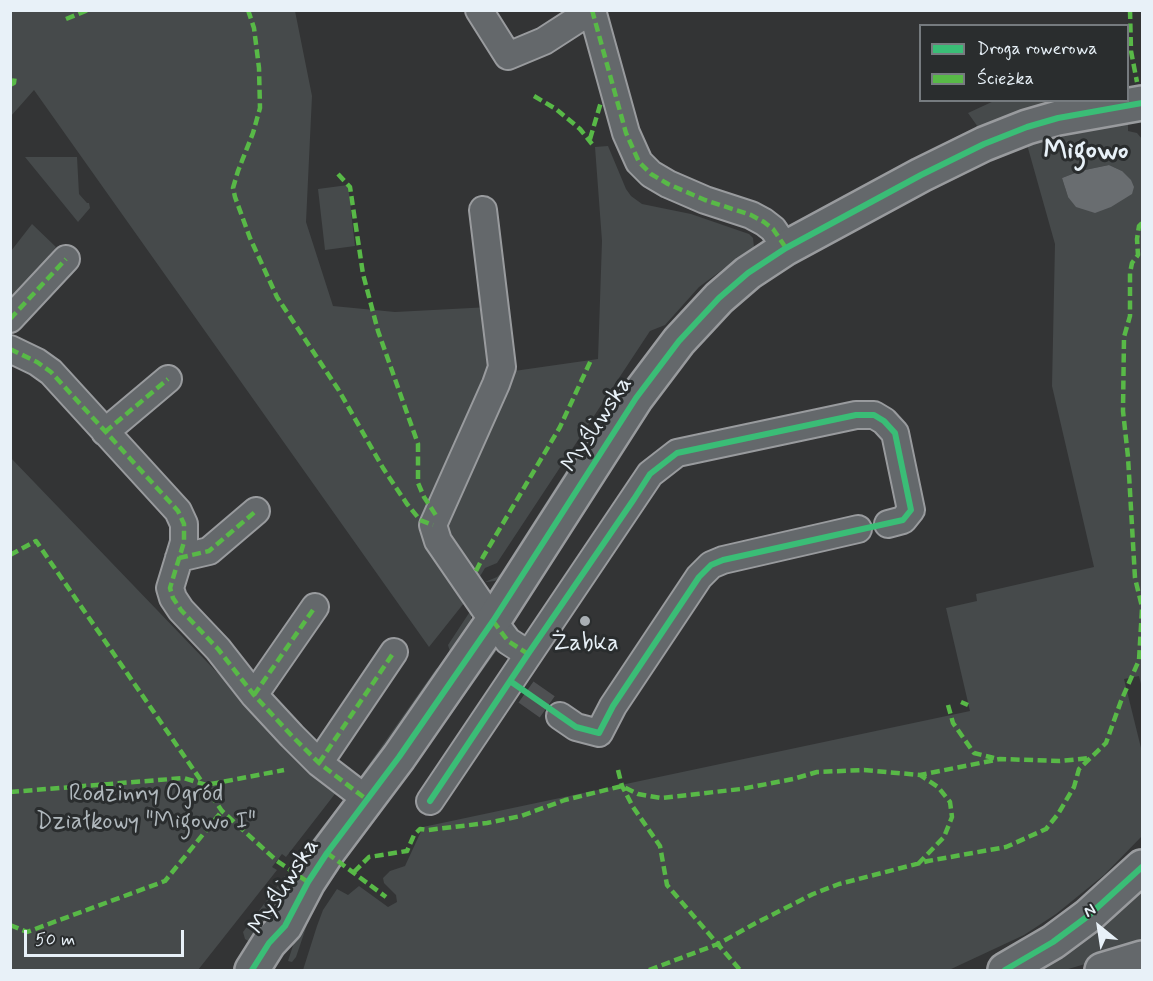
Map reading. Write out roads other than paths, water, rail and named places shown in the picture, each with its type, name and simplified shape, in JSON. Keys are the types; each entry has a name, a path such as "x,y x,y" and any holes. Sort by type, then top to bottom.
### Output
{"street":[{"path":"479,10 508,56 544,41 592,10 626,133 632,151 639,162 651,174 668,184 705,200 752,215 764,222 773,229 786,248"},
{"name":"Myśliwska","path":"252,970 269,943 285,926 308,882 493,621 615,429 665,358 719,298 748,273 786,248 984,144 1058,118 1143,102"},
{"path":"483,210 502,367 433,525 438,541 493,621 508,641 528,654"},
{"path":"10,319 66,259"},
{"path":"10,349 37,362 51,372 178,511 184,524 184,542 170,588 173,598 181,610 218,649 254,695 319,763 366,799"},
{"path":"105,432 168,379"},
{"path":"430,801 518,687 528,654 650,474 678,453 856,415 874,415 895,433 911,510 903,520 888,524"},
{"path":"179,558 209,551 256,511"},
{"path":"560,716 576,727 599,733 613,706 699,577 711,565 723,560 858,529"},
{"path":"254,695 315,607"},
{"path":"319,763 394,652"},
{"path":"1005,970 1053,942 1088,916 1143,867"},
{"name":"Myśliwska","path":"278,970 285,926"},
{"path":"1102,970 1143,958"}],"tunnel":[{"path":"526,692 560,716"}],"place":[{"name":"Żabka","path":"585,621"}],"district":[{"name":"Migowo","path":"1086,152"}],"park label":[{"name":"Rodzinny Ogród Działkowy \"Migowo I\"","path":"146,809"}]}
